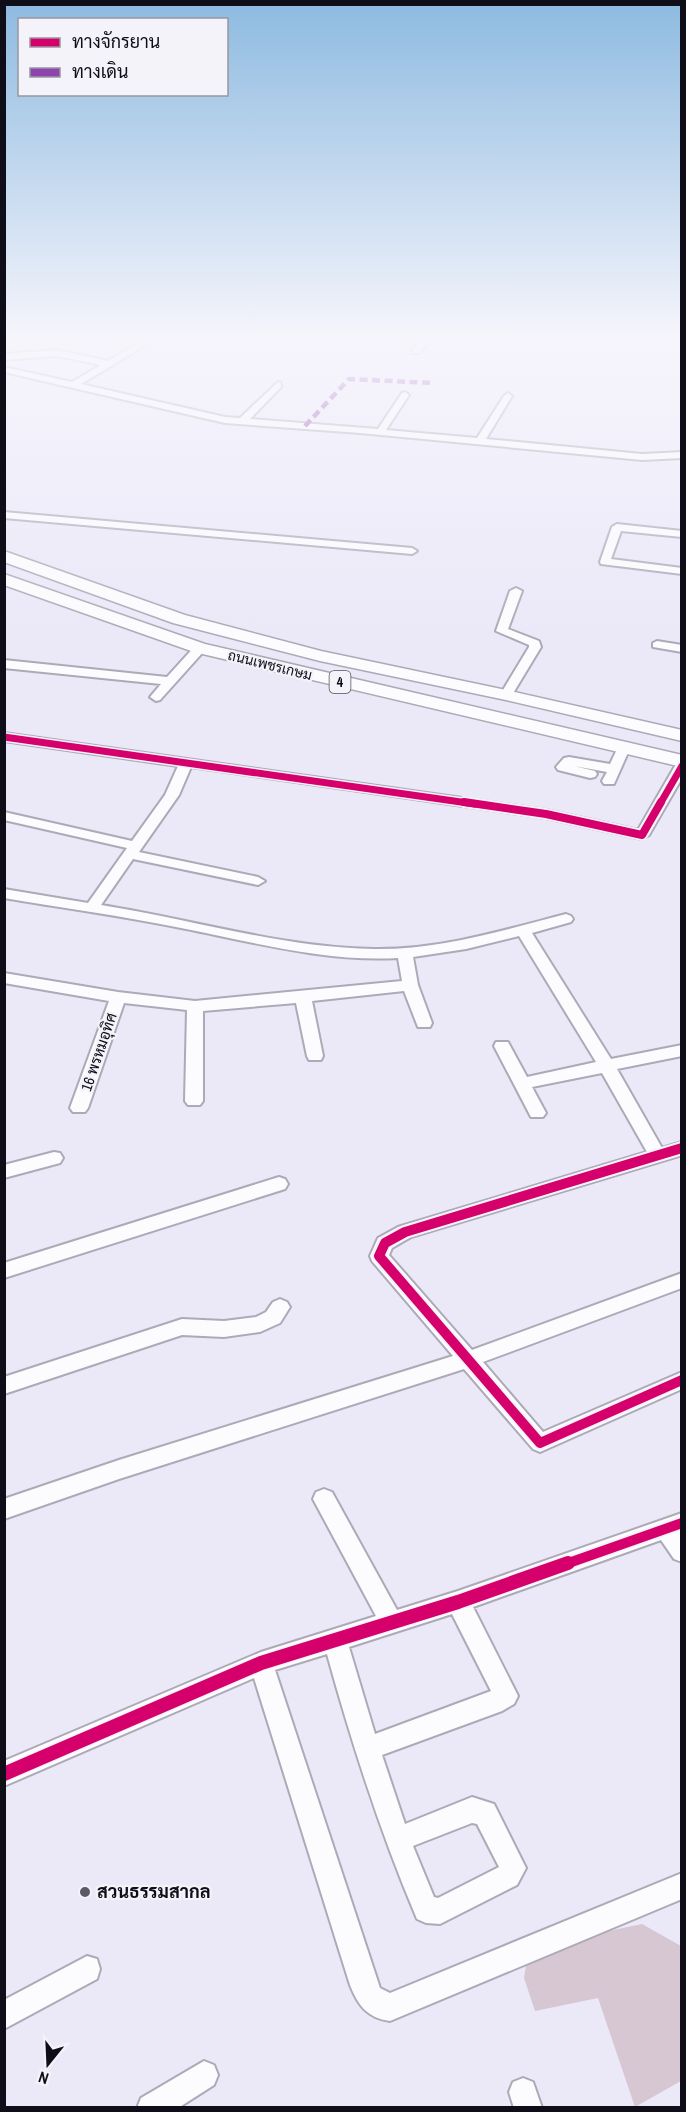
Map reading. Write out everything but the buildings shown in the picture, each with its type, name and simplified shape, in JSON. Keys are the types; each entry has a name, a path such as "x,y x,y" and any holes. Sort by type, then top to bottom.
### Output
{"highway":[{"name":"ถนนเพชรเกษม","path":"4,556 179,619 320,656 506,695 681,736"},
{"name":"ถนนเพชรเกษม","path":"4,579 200,648 681,761"}],"street":[{"path":"453,439 642,457 681,455"},
{"path":"4,515 412,551"},
{"path":"681,534 617,527 605,562 681,571"},
{"path":"506,695 535,647 535,643 502,631 516,591"},
{"path":"657,645 681,649"},
{"path":"156,697 200,648"},
{"path":"4,664 170,681"},
{"path":"4,737 546,814 642,835 681,766"},
{"path":"590,774 563,767 569,761 612,775 624,748"},
{"path":"93,906 172,795 186,763"},
{"path":"4,816 258,881"},
{"path":"4,892 93,906 318,950 365,954 405,953 523,930 566,919"},
{"path":"523,930 607,1066 657,1155"},
{"path":"405,953 410,985 424,1023"},
{"path":"4,978 195,1006 410,985"},
{"name":"16 พรหมอุทิศ","path":"79,1108 118,996"},
{"path":"303,997 315,1056"},
{"path":"194,1101 195,1006"},
{"path":"502,1046 537,1113"},
{"path":"521,1084 681,1050"},
{"path":"681,1148 405,1232 385,1243 379,1256 540,1443 681,1380"},
{"path":"4,1172 54,1158"},
{"path":"4,1271 279,1184"},
{"path":"4,1509 83,1480 470,1359 681,1280"},
{"path":"4,1386 182,1327 194,1325 230,1330 271,1320 279,1314 280,1307"},
{"path":"324,1499 391,1621"},
{"path":"4,1774 261,1663 458,1602 673,1525 681,1552"},
{"path":"366,1749 506,1696 458,1602"},
{"path":"334,1640 366,1749 399,1839 426,1910 440,1911 508,1876 513,1868 485,1813 478,1810 472,1810 399,1839"},
{"path":"261,1663 364,1985 370,1999 375,2004 390,2007 681,1886"},
{"path":"4,2015 87,1970"},
{"path":"151,2108 204,2075"}],"shaded area":[{"path":"642,1924 681,1946 681,2081 635,2107 598,1998 535,2011 524,1978 529,1948"}],"cycle path":[{"path":"4,737 546,814 642,835 682,766"},
{"path":"682,1148 405,1232 385,1243 379,1256 540,1443 682,1380"},
{"path":"4,1774 261,1663 458,1602 682,1523"}],"place":[{"name":"สวนธรรมสากล","path":"85,1892"}]}
